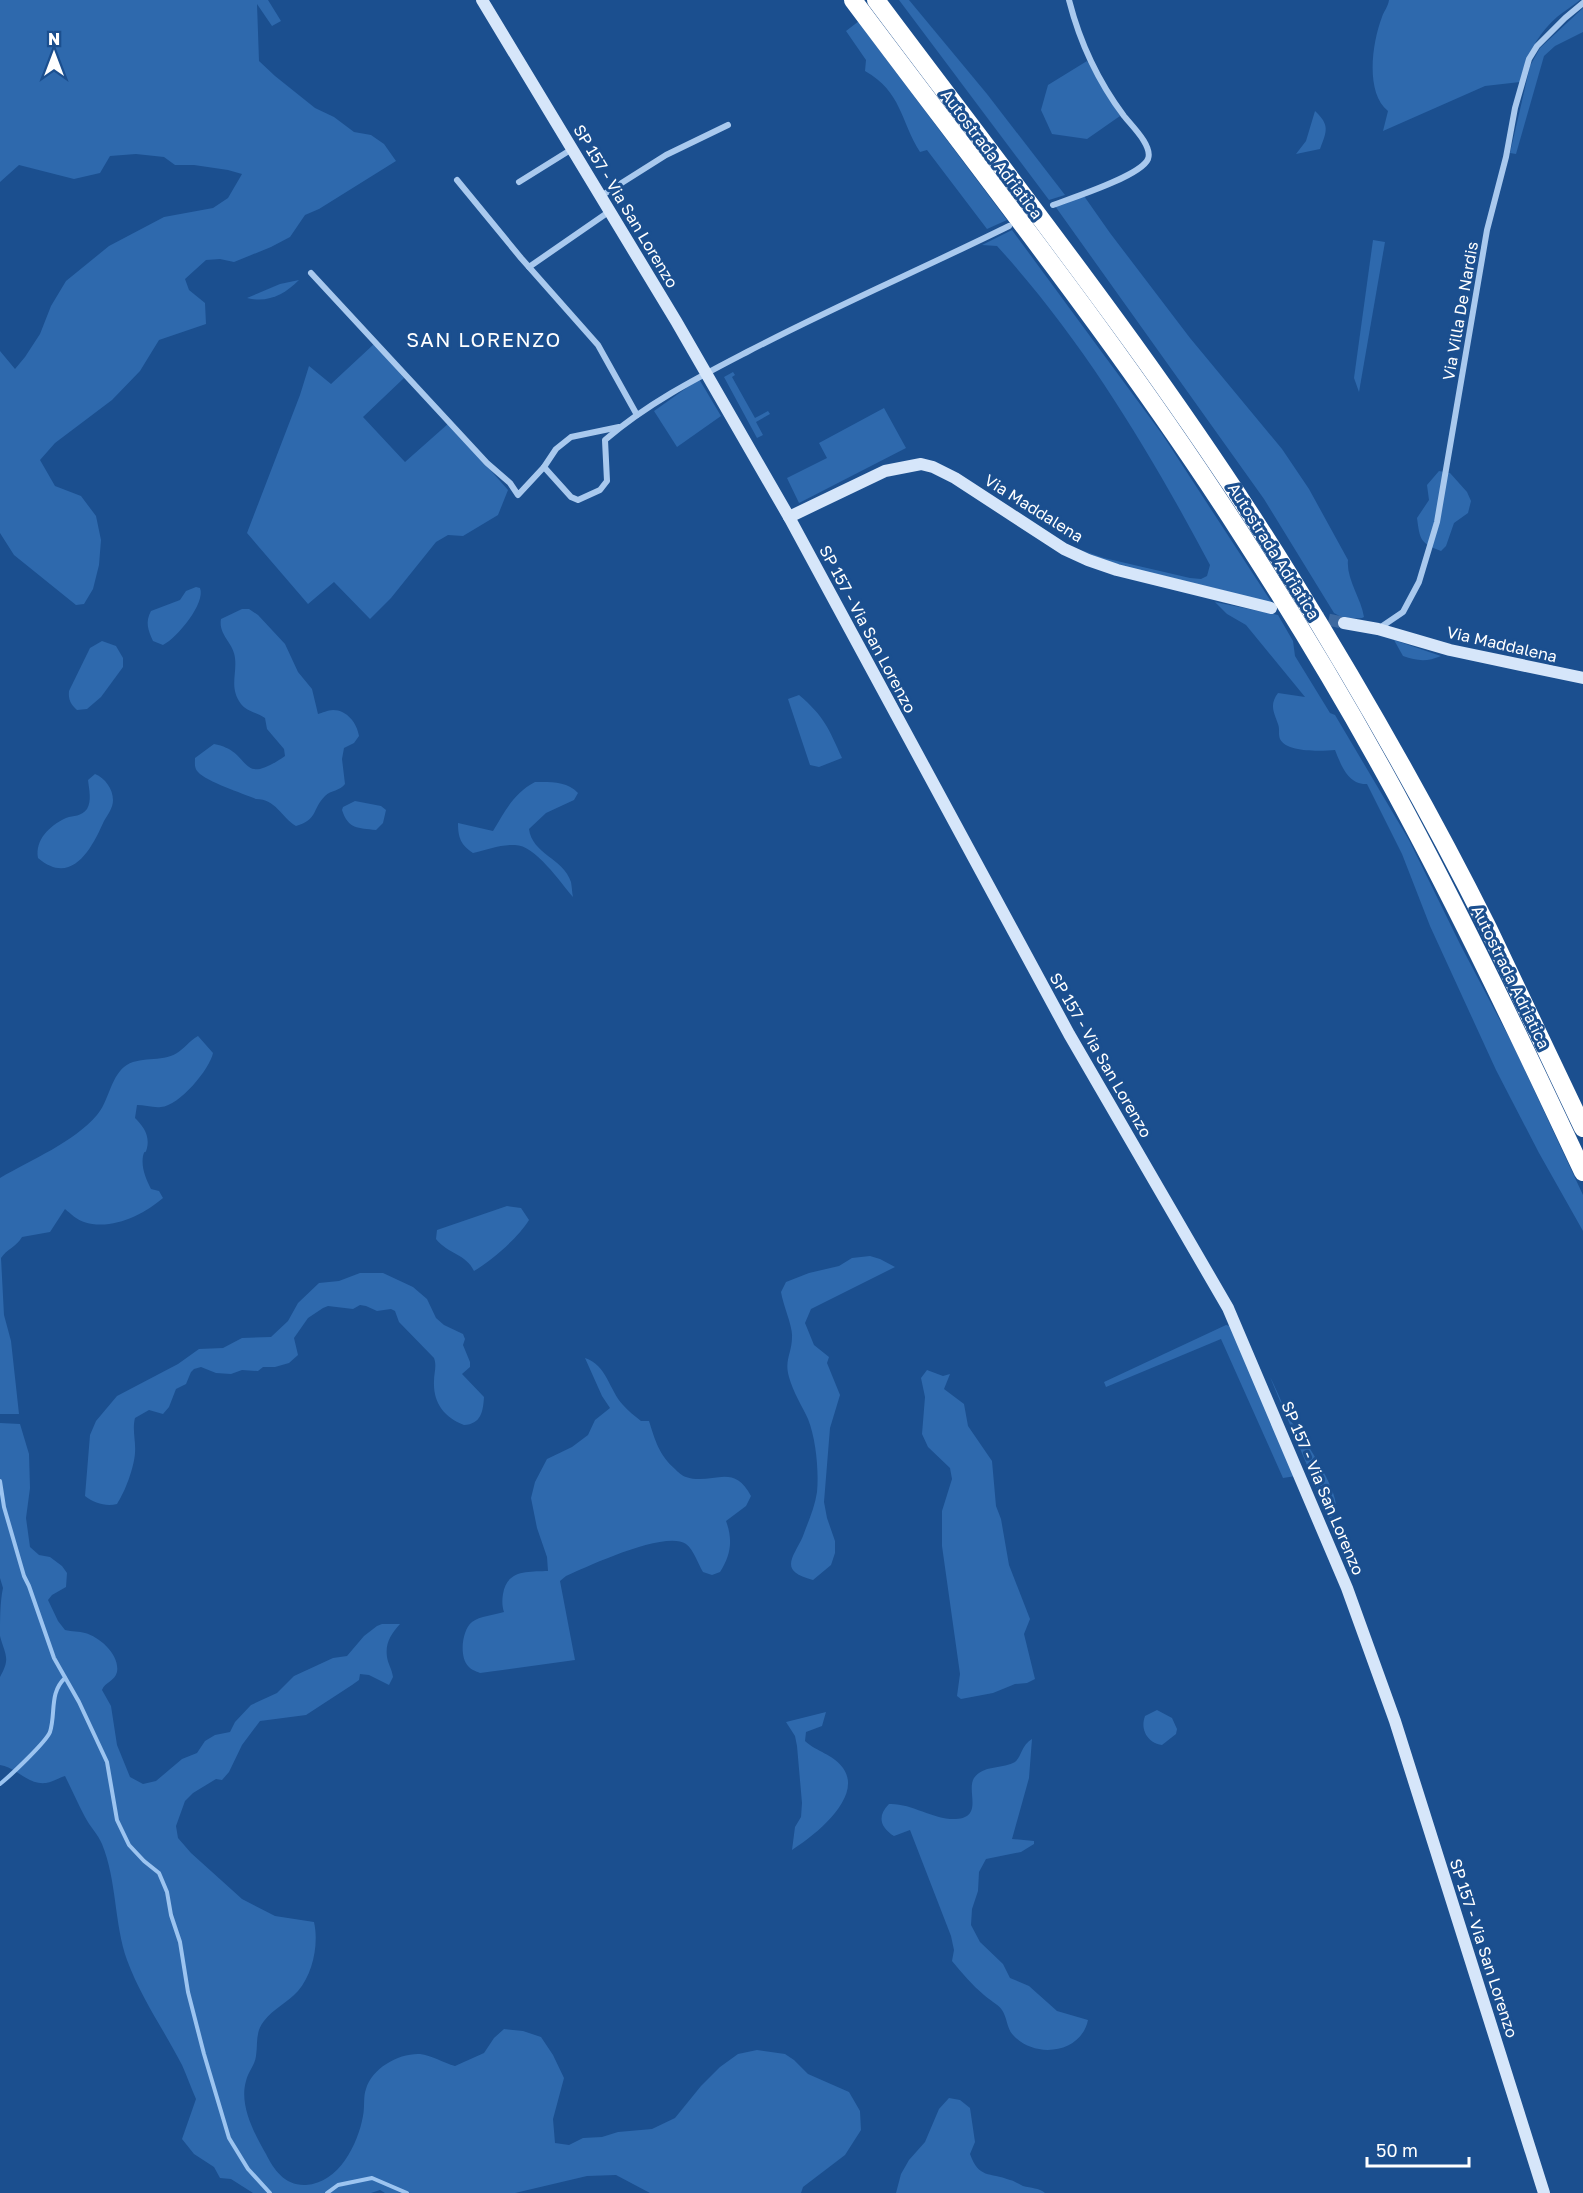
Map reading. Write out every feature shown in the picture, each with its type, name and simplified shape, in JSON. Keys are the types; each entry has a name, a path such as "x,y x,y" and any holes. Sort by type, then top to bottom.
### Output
{"highway":[{"name":"Autostrada Adriatica","path":"853,0 1131,372 1193,461 1272,583 1405,811 1470,936 1583,1172"},
{"name":"Autostrada Adriatica","path":"876,0 1146,361 1226,477 1290,577 1371,711 1446,847 1488,929 1583,1128"}],"main road":[{"name":"SP 157 - Via San Lorenzo","path":"482,0 610,211 789,517 1069,1034 1230,1314 1347,1588 1395,1721 1544,2193"},
{"name":"Via Maddalena","path":"789,517 885,471 921,464 955,478 1064,549 1088,560 1117,570 1271,608"},
{"name":"Via Maddalena","path":"1344,623 1378,629 1450,650 1583,678"}],"street":[{"path":"1053,205 1131,173 1148,160 1149,152 1146,142 1120,111 1086,54 1069,0"},
{"name":"Via Villa De Nardis","path":"1378,629 1403,612 1419,582 1437,522 1487,230 1529,59 1537,46 1583,3"},
{"path":"601,196 666,155 728,126"},
{"path":"519,182 572,148"},
{"path":"457,180 598,345 637,415"},
{"path":"529,267 610,211"},
{"path":"544,467 571,496 578,500 600,490 607,481 605,440 637,415 706,373 779,335 1009,226"},
{"path":"311,273 487,463 510,483 518,495 544,467 556,449 571,437 621,427"}],"shaded area":[{"path":"0,0 268,0 281,21 272,26 257,4 259,61 315,108 334,117 354,132 371,135 384,144 396,161 319,209 305,215 290,237 271,247 234,262 220,259 206,260 185,279 189,290 205,303 206,324 159,340 140,371 112,400 55,443 40,460 55,486 81,496 96,516 101,540 99,565 93,589 84,604 76,605 14,555 0,533 0,351 15,369 40,334 51,306 66,281 109,246 164,217 213,208 228,198 242,174 194,165 175,165 164,157 136,154 110,156 100,173 74,179 19,165 0,182"},
{"path":"899,0 909,0 987,94 1065,195 1049,200"},
{"path":"1389,0 1580,0 1557,17 1538,39 1529,55 1520,82 1485,86 1383,131 1388,111 1376,92 1373,80 1373,53 1378,28"},
{"path":"1583,8 1583,32 1555,46 1544,56 1516,154 1510,153 1530,66 1540,48"},
{"path":"859,21 1007,220 987,229 927,150 920,152 893,97 877,79 865,71 866,60 846,31"},
{"path":"1087,61 1120,116 1087,139 1052,134 1041,110 1048,85"},
{"path":"1315,111 1323,120 1326,128 1320,149 1296,154 1306,141"},
{"path":"1084,196 1190,338 1282,449 1309,489 1348,560 1349,574 1364,617 1345,619 1334,613 1264,499 1055,206"},
{"path":"1012,230 1162,434 1274,606 1222,590 1113,564 1081,550 1104,558 1190,578 1201,579 1207,576 1210,565 1139,439 1086,358 1028,282 997,246 982,245"},
{"path":"1373,240 1385,242 1359,392 1354,378"},
{"path":"299,280 288,290 275,296 262,299 247,298 280,284"},
{"path":"374,344 404,378 363,417 405,462 449,423 508,490 498,515 463,536 448,535 436,542 391,598 370,619 334,582 308,604 247,533 309,366 331,384"},
{"path":"733,372 735,375 732,377 755,418 768,411 770,414 756,422 763,435 757,438 724,377"},
{"path":"699,379 721,416 677,447 654,411"},
{"path":"884,408 906,448 799,503 787,478 827,458 819,443"},
{"path":"1439,471 1450,473 1467,492 1471,501 1468,513 1454,523 1446,546 1441,551 1422,540 1417,518 1429,500 1427,485"},
{"path":"196,587 200,588 201,594 189,620 176,635 163,645 153,641 148,626 151,611 180,600 186,591"},
{"path":"1215,602 1278,615 1293,641 1295,656 1330,713 1335,715 1409,840 1514,1047 1583,1195 1583,1231 1496,1070 1430,926 1402,854 1367,784 1350,778 1335,750 1297,749 1284,744 1280,739 1279,726 1273,708 1275,697 1278,693 1305,697 1246,625 1227,614"},
{"path":"242,609 249,609 258,615 285,644 298,672 312,689 318,714 331,710 343,712 354,722 358,731 359,736 354,743 344,748 342,759 345,784 325,796 308,821 296,826 269,802 217,783 203,776 195,767 195,758 214,744 235,753 252,769 270,765 285,756 284,749 267,729 265,718 243,706 235,692 234,653 222,630 221,619"},
{"path":"1394,640 1441,656 1422,660 1403,656"},
{"path":"102,641 116,646 123,658 123,667 101,697 87,709 77,710 70,702 69,691 90,648"},
{"path":"799,695 825,724 842,758 819,767 810,765 788,699"},
{"path":"95,774 105,781 112,792 113,803 110,811 87,852 79,861 61,868 50,866 38,858 41,840 54,825 66,818 85,812 90,799 88,780"},
{"path":"535,782 564,784 578,793 574,800 546,813 529,829 531,837 541,850 567,874 571,882 573,897 547,865 531,851 515,845 505,845 473,853 463,844 460,837 458,823 493,831 521,791"},
{"path":"355,801 381,806 386,810 383,823 376,830 359,828 347,821 343,807"},
{"path":"198,1036 213,1053 211,1060 193,1086 168,1105 158,1107 137,1105 135,1118 148,1139 143,1160 144,1173 151,1189 159,1191 163,1198 146,1210 116,1223 94,1224 81,1221 65,1209 50,1232 22,1237 1,1258 4,1315 11,1341 19,1414 0,1414 0,1178 64,1142 88,1125 101,1109 119,1072 124,1067 136,1061 171,1056"},
{"path":"507,1206 521,1208 529,1220 504,1248 474,1271 462,1257 436,1239 437,1230"},
{"path":"870,1256 895,1267 811,1309 805,1323 814,1345 829,1357 827,1363 840,1395 830,1428 824,1502 835,1541 835,1553 831,1565 813,1580 795,1572 791,1562 815,1503 818,1475 811,1427 789,1377 788,1361 792,1333 781,1292 786,1282 809,1273 839,1266 852,1258"},
{"path":"360,1273 383,1273 413,1287 427,1299 436,1318 444,1325 463,1334 465,1339 463,1345 470,1367 462,1374 484,1397 482,1412 478,1420 464,1425 451,1418 441,1408 434,1389 434,1358 399,1322 395,1311 391,1309 377,1311 360,1305 353,1309 328,1306 308,1318 294,1338 298,1355 289,1363 275,1367 263,1367 258,1371 242,1370 231,1374 216,1373 201,1367 194,1369 186,1384 176,1389 169,1407 163,1414 149,1410 135,1418 133,1466 117,1504 100,1504 85,1496 90,1435 96,1421 117,1396 178,1364 199,1349 223,1348 242,1338 271,1337 288,1321 298,1303 319,1283 339,1281"},
{"path":"1226,1325 1230,1326 1296,1476 1283,1478 1221,1339 1106,1387 1104,1382"},
{"path":"585,1358 592,1361 603,1372 618,1399 627,1409 641,1421 649,1421 661,1453 680,1474 696,1479 729,1477 744,1486 751,1496 746,1506 726,1521 730,1535 730,1547 727,1560 720,1572 712,1575 703,1572 689,1547 676,1541 645,1545 592,1565 560,1581 575,1660 480,1673 469,1667 463,1656 464,1637 469,1626 479,1618 504,1612 502,1603 505,1586 514,1576 526,1572 548,1571 547,1557 537,1528 531,1498 535,1482 547,1459 572,1447 588,1435 595,1420 610,1408"},
{"path":"927,1370 943,1376 950,1374 944,1389 964,1404 968,1426 992,1461 996,1506 1001,1519 1009,1565 1030,1619 1024,1634 1035,1679 993,1693 961,1699 957,1696 960,1674 942,1546 942,1511 952,1479 950,1468 928,1447 922,1434 925,1397 921,1378"},
{"path":"1270,1377 1290,1419 1319,1464 1331,1488 1336,1507 1330,1520"},
{"path":"0,1423 20,1424 29,1454 30,1488 26,1518 30,1547 39,1555 50,1557 67,1573 66,1587 48,1600 65,1630 91,1635 112,1653 117,1672 102,1690 111,1706 117,1745 130,1777 143,1784 156,1781 182,1759 197,1753 205,1741 215,1735 230,1732 235,1722 251,1705 277,1693 294,1676 333,1658 347,1656 364,1636 377,1626 400,1624 391,1635 387,1647 393,1677 389,1685 369,1675 360,1674 359,1680 306,1715 260,1721 242,1745 229,1772 222,1780 216,1779 193,1793 185,1801 176,1826 178,1838 191,1853 242,1899 275,1916 314,1922 316,1940 314,1958 308,1976 298,1991 261,2025 255,2059 244,2090 246,2109 253,2128 269,2160 281,2176 292,2183 306,2185 318,2183 337,2170 357,2138 369,2081 387,2063 404,2056 420,2054 455,2066 484,2053 494,2038 504,2029 523,2031 541,2037 564,2078 553,2119 555,2143 569,2145 583,2138 652,2129 675,2118 720,2067 738,2054 757,2050 785,2054 808,2074 849,2092 860,2111 861,2130 845,2155 803,2187 801,2193 650,2193 616,2175 587,2176 515,2193 385,2193 380,2190 371,2193 253,2193 231,2179 220,2178 214,2167 194,2154 182,2139 196,2099 182,2065 146,2001 127,1960 107,1858 100,1840 85,1817 65,1776 39,1783 0,1765 0,1677 6,1661 0,1636 3,1588 0,1578"},
{"path":"1157,1710 1172,1718 1177,1729 1176,1734 1162,1745 1152,1741 1146,1735 1143,1726 1145,1716"},
{"path":"826,1712 822,1726 806,1732 805,1741 839,1763 848,1779 847,1791 834,1815 792,1850 795,1827 801,1817 802,1803 797,1746 795,1736 786,1722"},
{"path":"1032,1739 1029,1778 1012,1839 1034,1841 1034,1844 1021,1852 986,1859 979,1872 978,1891 972,1909 971,1925 980,1942 1003,1964 1010,1978 1029,1986 1057,2011 1088,2020 1084,2031 1076,2040 1067,2046 1044,2050 1022,2043 1013,2035 1000,2008 975,1987 952,1961 954,1950 951,1936 910,1830 894,1836 886,1829 882,1821 885,1808 889,1804 906,1806 947,1819 956,1819 970,1814 974,1778 982,1771 1016,1761 1025,1745"},
{"path":"949,2098 960,2100 970,2108 975,2142 970,2154 973,2162 981,2171 1045,2193 896,2193 901,2174 909,2160 925,2142 939,2109"}],"waterway":[{"path":"0,1481 4,1507 24,1576 54,1658 79,1702 107,1762 117,1820 129,1845 159,1873 167,1892 171,1915 180,1942 188,1992 229,2138 248,2169 270,2193"},
{"path":"0,1784 47,1737 52,1725 57,1690 65,1678"},
{"path":"327,2193 338,2185 372,2178 407,2193"}],"tunnel":[{"path":"1311,616 1344,623"}],"district":[{"name":"SAN LORENZO","path":"484,340"}]}
